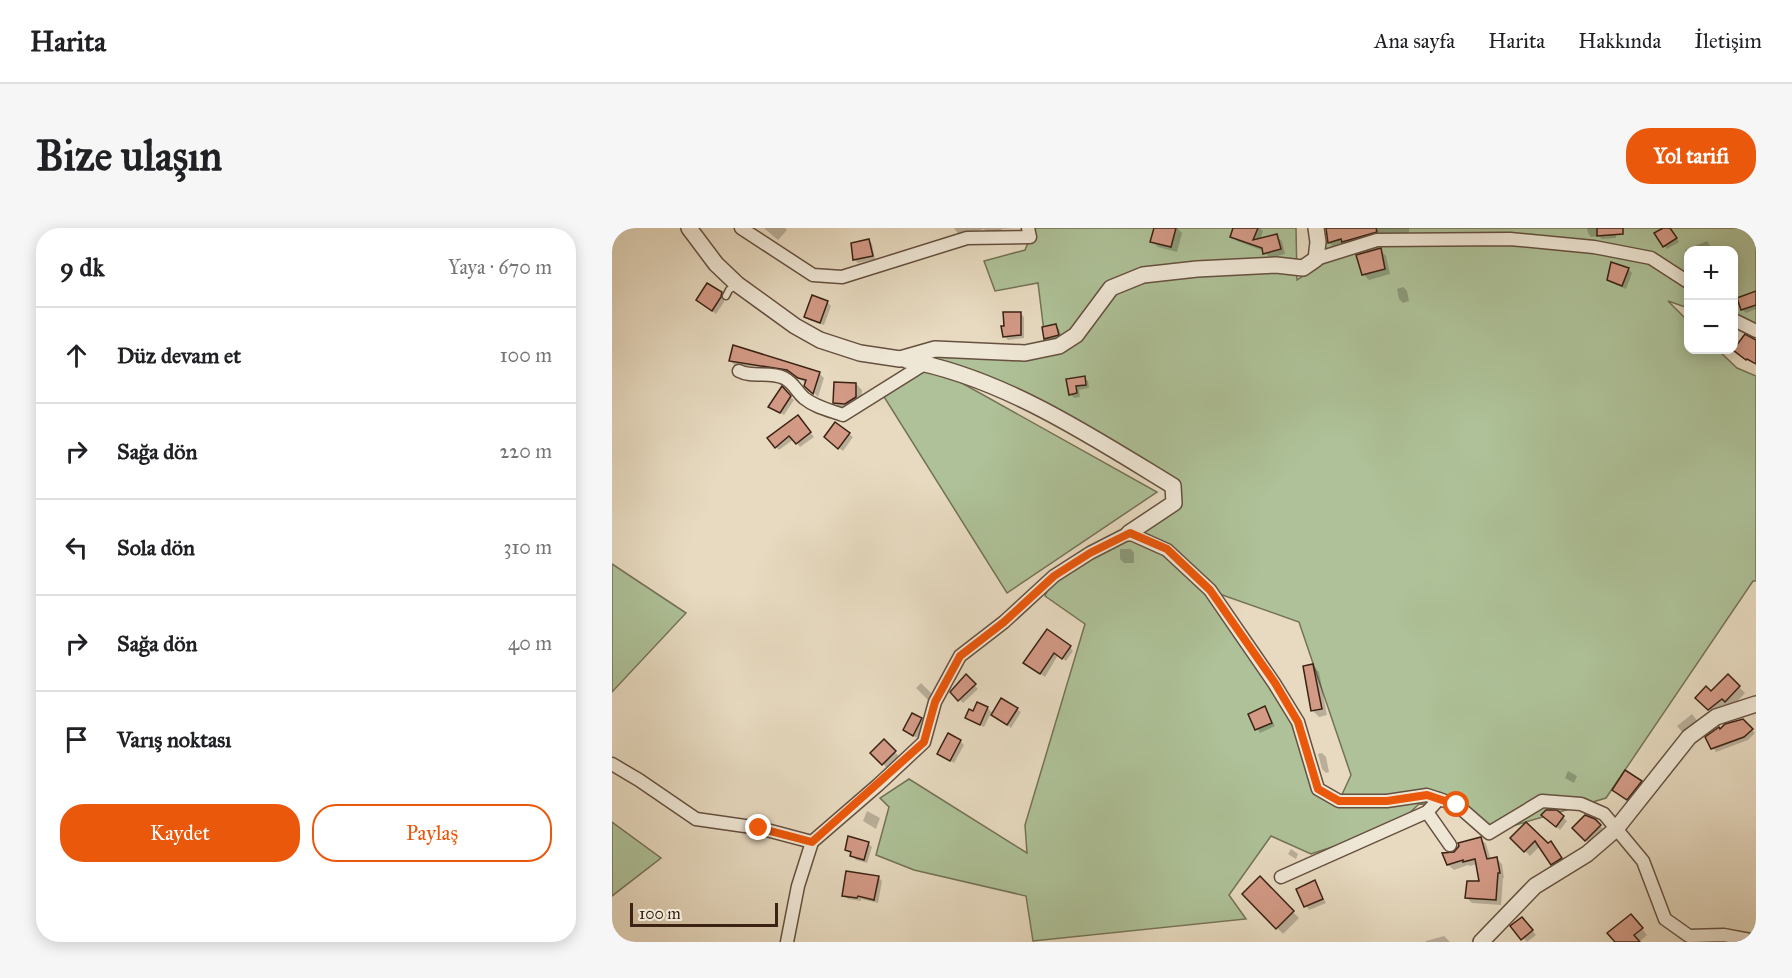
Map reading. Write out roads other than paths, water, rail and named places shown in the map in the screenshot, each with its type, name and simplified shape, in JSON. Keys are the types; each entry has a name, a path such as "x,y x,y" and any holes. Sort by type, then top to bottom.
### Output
{"street":[{"path":"689,228 716,264 737,284 795,326 820,340 860,353 926,363 1013,395 1084,432 1173,486 1174,503 1130,533 1090,553 1054,576 1004,622 960,656 935,702 924,742 812,842 798,886 787,942"},
{"path":"741,228 813,275 842,277 966,238 1030,237 1028,228"},
{"path":"1316,228 1318,242 1316,259"},
{"path":"900,358 935,350 1025,353 1059,346 1076,335 1111,288 1143,275 1197,268 1276,265 1303,268 1316,259 1377,240 1510,239 1594,247 1651,258 1684,279"},
{"path":"1738,322 1756,331"},
{"path":"739,371 745,374 782,376 794,384 802,396 817,406 843,415 926,363"},
{"path":"1130,533 1167,549 1210,590 1275,683 1298,722 1318,789 1339,801 1387,801 1427,795 1457,805 1488,833 1542,801 1581,804 1604,814 1643,861 1665,919 1689,936 1724,935 1756,941"},
{"path":"1481,942 1535,886 1587,854 1616,828 1689,737 1716,717 1756,704"},
{"path":"612,764 696,819 759,828 812,842"},
{"path":"1281,877 1427,812 1439,799"},
{"path":"1427,812 1450,845"}],"lane":[{"path":"726,296 729,290 737,284"}]}
